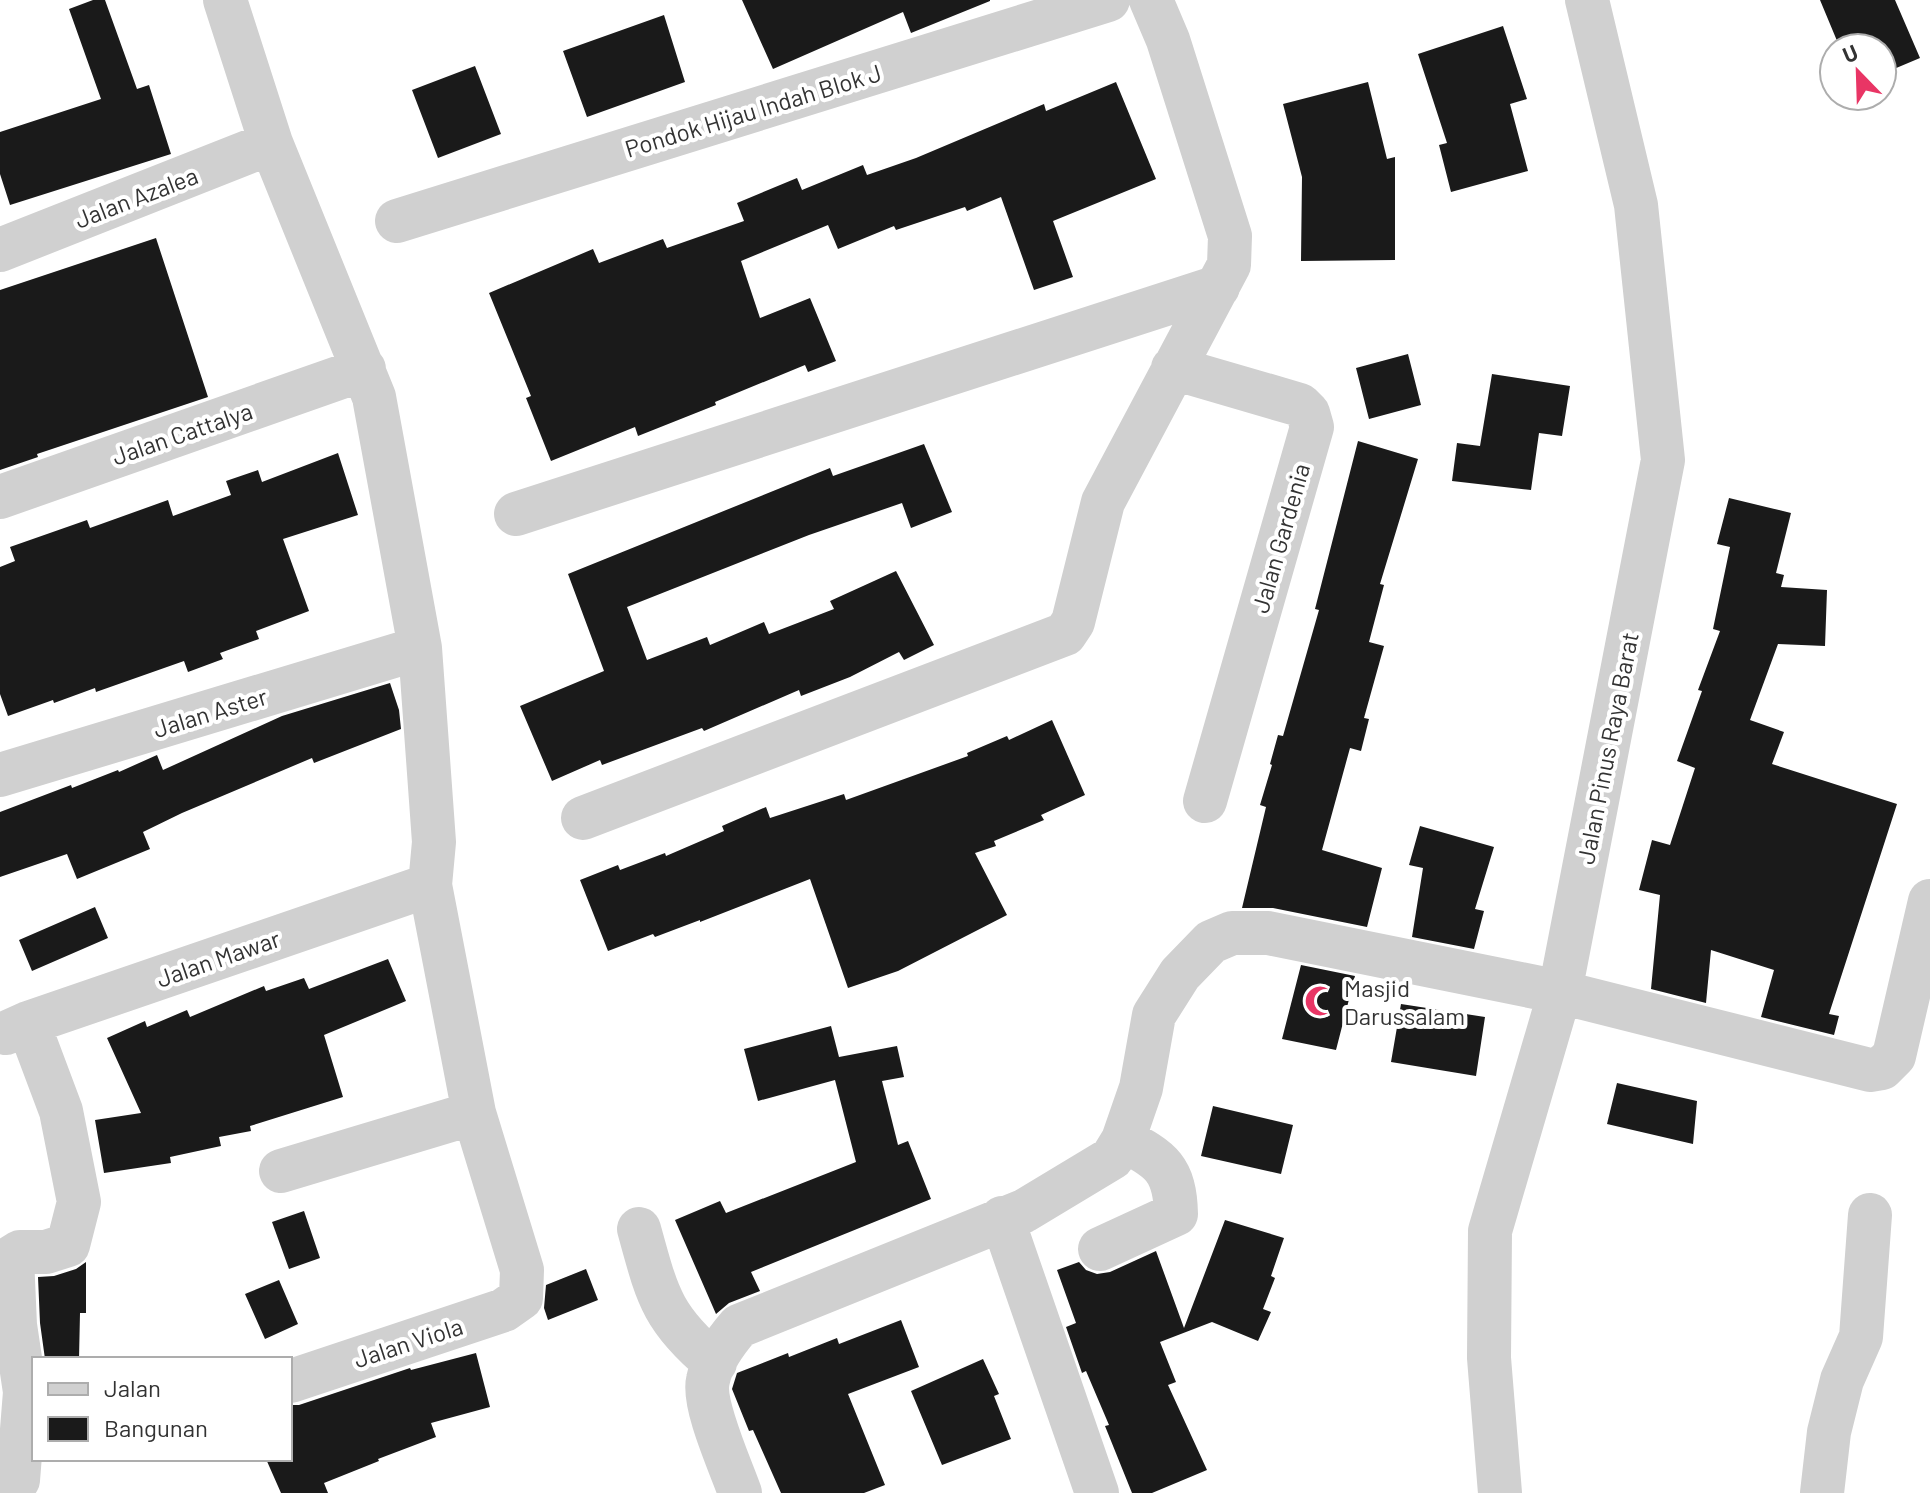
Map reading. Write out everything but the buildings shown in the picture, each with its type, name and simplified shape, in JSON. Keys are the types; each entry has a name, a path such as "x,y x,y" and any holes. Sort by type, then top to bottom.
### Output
{"street":[{"path":"225,0 271,143 374,397 420,648 434,842 430,885 474,1113 281,1171"},
{"name":"Pondok Hijau Indah Blok J","path":"397,221 1108,0"},
{"path":"583,818 1065,634 1073,622 1103,502 1229,265 1230,236 1168,40 1151,0"},
{"name":"Jalan Pinus Raya Barat","path":"1500,1493 1489,1358 1490,1231 1560,992 1663,460 1636,205 1587,0"},
{"name":"Jalan Azalea","path":"0,250 271,143"},
{"path":"516,514 1218,287"},
{"name":"Jalan Gardenia","path":"1173,368 1300,405 1308,413 1312,427 1205,801"},
{"name":"Jalan Cattalya","path":"0,497 364,369"},
{"name":"Jalan Aster","path":"0,775 420,648"},
{"name":"Jalan Mawar","path":"11,1482 25,1392 15,1325 12,1257 20,1252 46,1252 68,1245 79,1202 61,1111 17,1028 430,885"},
{"path":"740,1493 708,1402 707,1380 724,1343 739,1326 1024,1211 1112,1158 1123,1140 1141,1088 1154,1015 1180,974 1211,942 1232,933 1268,933 1560,992 1870,1070 1882,1068 1894,1056 1930,901"},
{"name":"Jalan Viola","path":"292,1381 504,1310 521,1298 522,1270 474,1113"},
{"path":"1100,1249 1176,1214 1171,1176 1154,1156 1123,1140"},
{"path":"1822,1493 1829,1432 1838,1393 1861,1337 1870,1215"},
{"path":"1002,1218 1097,1493"},
{"path":"639,1229 654,1285 669,1318 691,1343 715,1363"}],"place":[{"name":"Masjid Darussalam","path":"1320,1001"}]}
